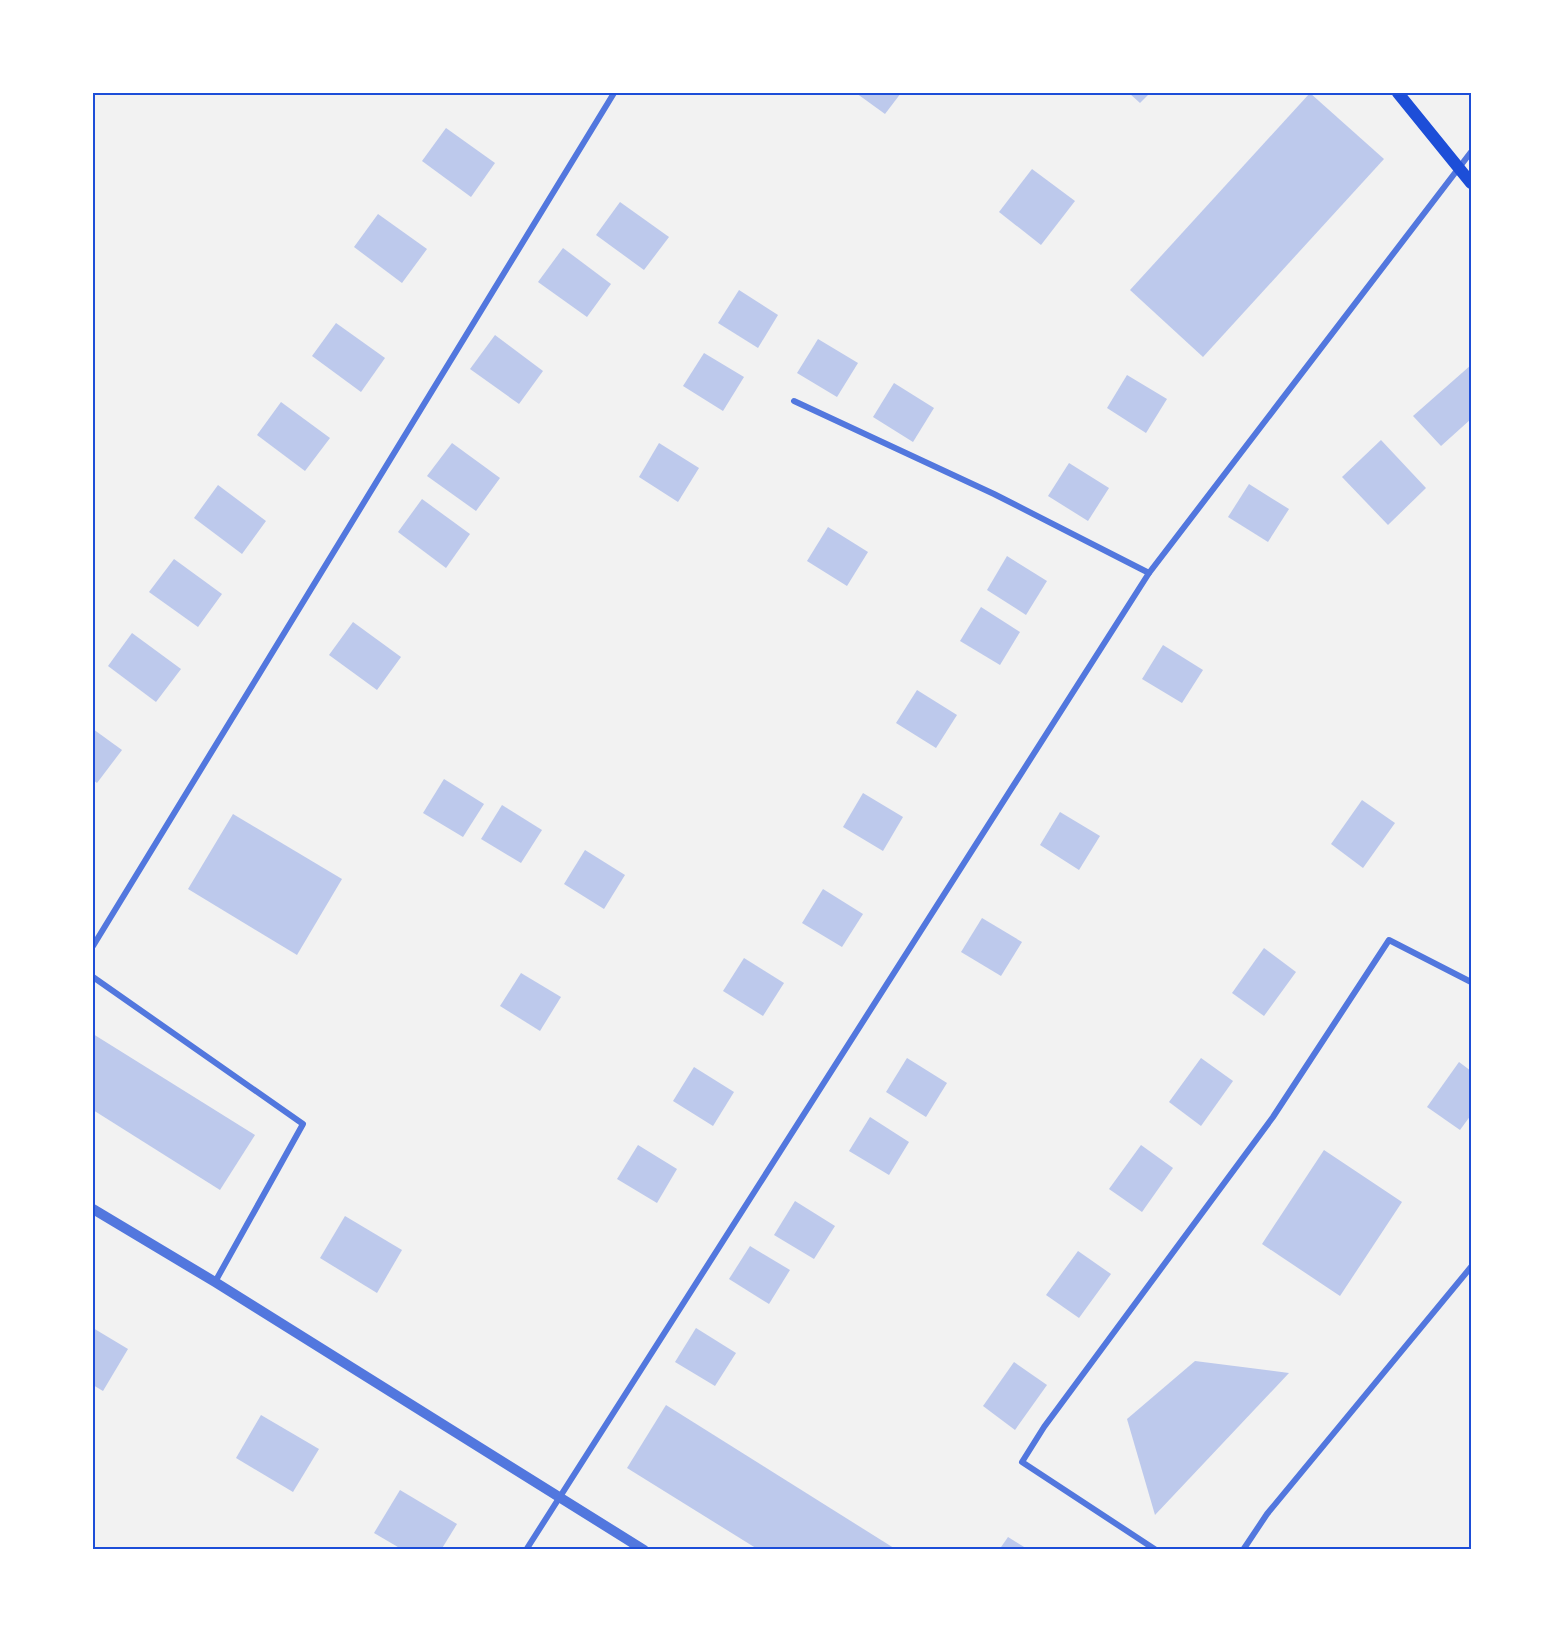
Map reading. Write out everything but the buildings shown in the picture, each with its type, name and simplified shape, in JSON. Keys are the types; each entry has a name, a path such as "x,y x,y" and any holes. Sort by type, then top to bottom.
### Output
{"main road":[{"path":"1398,93 1471,183"}],"street":[{"path":"93,946 614,93"},
{"path":"526,1550 1149,573 1471,152"},
{"path":"794,401 994,494 1149,573"},
{"path":"1156,1550 1022,1462 1051,1418 1273,1117 1389,940 1471,982"},
{"path":"93,977 303,1125 215,1282"},
{"path":"93,1209 215,1282 644,1550"},
{"path":"1244,1550 1267,1514 1471,1267"}]}
